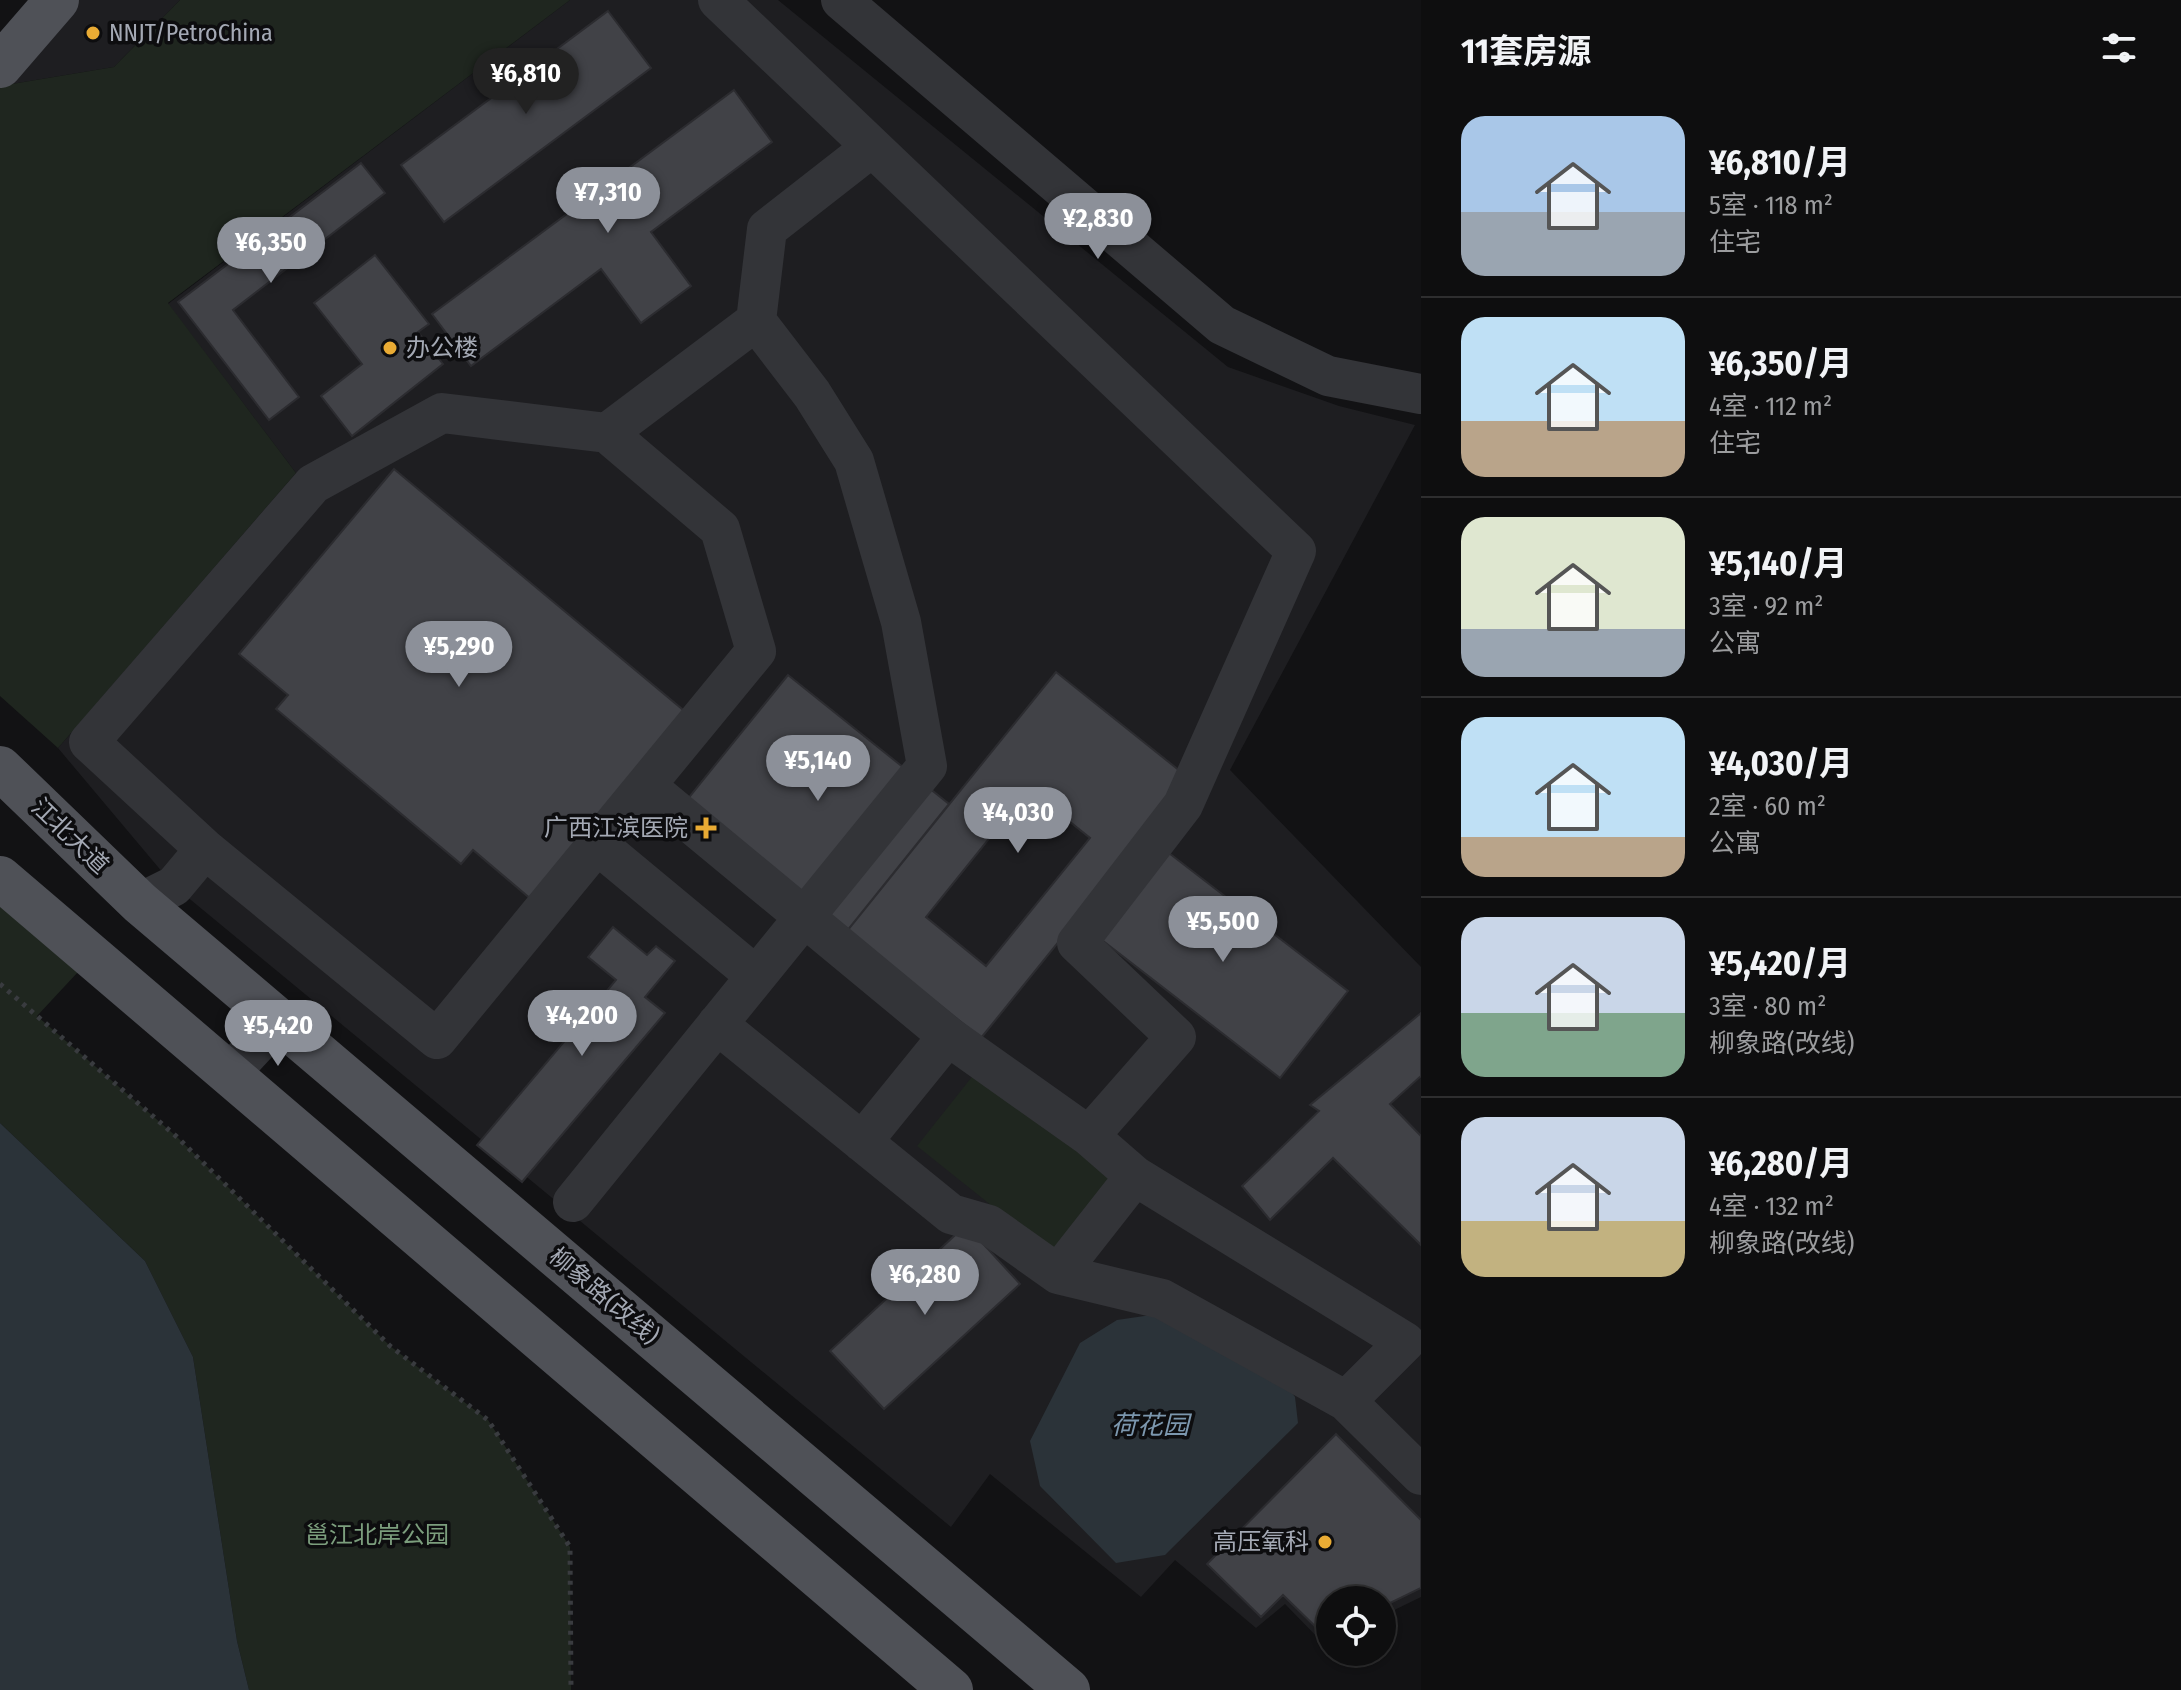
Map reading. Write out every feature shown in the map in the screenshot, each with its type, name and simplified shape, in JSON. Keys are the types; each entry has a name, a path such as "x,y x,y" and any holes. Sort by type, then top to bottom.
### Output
{"main road":[{"path":"0,66 57,0"},
{"name":"江北大道","path":"0,768 140,903"},
{"path":"0,878 951,1690"},
{"name":"柳象路(改线)","path":"140,903 1068,1690"}],"street":[{"path":"718,0 1296,551 1183,805 1077,943 1176,1037 1089,1136"},
{"path":"841,0 1222,325 1328,376 1421,394"},
{"path":"573,1202 927,766 901,622 854,461 812,394 756,321 767,229 872,147"},
{"path":"607,433 756,321"},
{"path":"442,413 607,433 720,529 756,651 437,1039 205,849 89,742 313,484 442,413"},
{"path":"646,786 948,1036 1089,1136 1135,1176 1413,1334 1346,1401"},
{"path":"598,845 756,976"},
{"path":"140,903 174,886 205,849"},
{"path":"230,1073 279,1020"},
{"path":"717,1024 951,1214 989,1225 1058,1274 1162,1299 1346,1401 1421,1475"},
{"path":"862,1142 948,1036"},
{"path":"1058,1274 1135,1176"}],"path":[{"path":"0,984 177,1137 390,1346 488,1420 570,1547 571,1690"}],"shaded area":[{"name":"NNJT/PetroChina","path":"70,0 180,0 114,67 0,86"},
{"name":"广西江滨医院","path":"570,0 778,0 1228,367 1339,406 1415,425 1230,770 1421,967 1421,1597 1396,1609 1396,1586 1316,1586 1316,1636 1285,1604 1256,1628 1175,1560 1141,1597 990,1474 951,1527 174,886 58,748 296,473 168,304"}],"green space":[{"path":"180,0 570,0 168,303 296,473 58,748 0,696 0,86 114,67"},
{"name":"邕江北岸公园","path":"0,878 91,958 37,1016 177,1137 390,1346 488,1420 570,1547 571,1690 249,1690 237,1641 193,1357 145,1261 0,1123"},
{"path":"979,1068 1114,1177 1052,1254 917,1146"}],"water":[{"path":"0,1123 145,1261 193,1357 237,1641 249,1690 0,1690"},
{"name":"荷花园","path":"1158,1314 1278,1374 1295,1397 1298,1423 1165,1555 1116,1563 1040,1486 1030,1441 1080,1343 1117,1320"}],"building":[{"path":"608,11 651,68 444,222 401,165"},
{"path":"734,90 772,142 651,232 691,286 641,323 601,269 471,366 432,314"},
{"path":"361,163 385,193 233,310 299,397 269,420 178,302"},
{"name":"办公楼","path":"375,255 429,324 418,332 443,364 352,436 321,396 362,364 314,303"},
{"path":"394,469 688,714 532,900 473,850 461,864 276,709 288,695 239,654"},
{"path":"1056,672 1190,779 981,1038 847,931","holes":["1029,789 1090,838 986,966 926,917"]},
{"path":"788,675 949,804 847,931 686,801"},
{"path":"1165,850 1348,991 1280,1078 1098,937"},
{"path":"613,927 647,955 656,946 675,961 645,997 665,1013 522,1182 477,1145 616,980 588,957"},
{"path":"1421,1013 1421,1076 1390,1104 1421,1136 1421,1245 1333,1158 1270,1220 1242,1186 1319,1111 1310,1105"},
{"path":"966,1225 1020,1284 884,1409 830,1351"},
{"name":"高压氧科","path":"1336,1434 1421,1520 1421,1588 1396,1600 1396,1586 1316,1586 1316,1627 1283,1595 1261,1617 1207,1564"}],"place":[{"name":"NNJT/PetroChina","path":"93,33"},
{"name":"办公楼","path":"390,348"},
{"name":"广西江滨医院","path":"706,828"},
{"name":"高压氧科","path":"1325,1542"}]}
